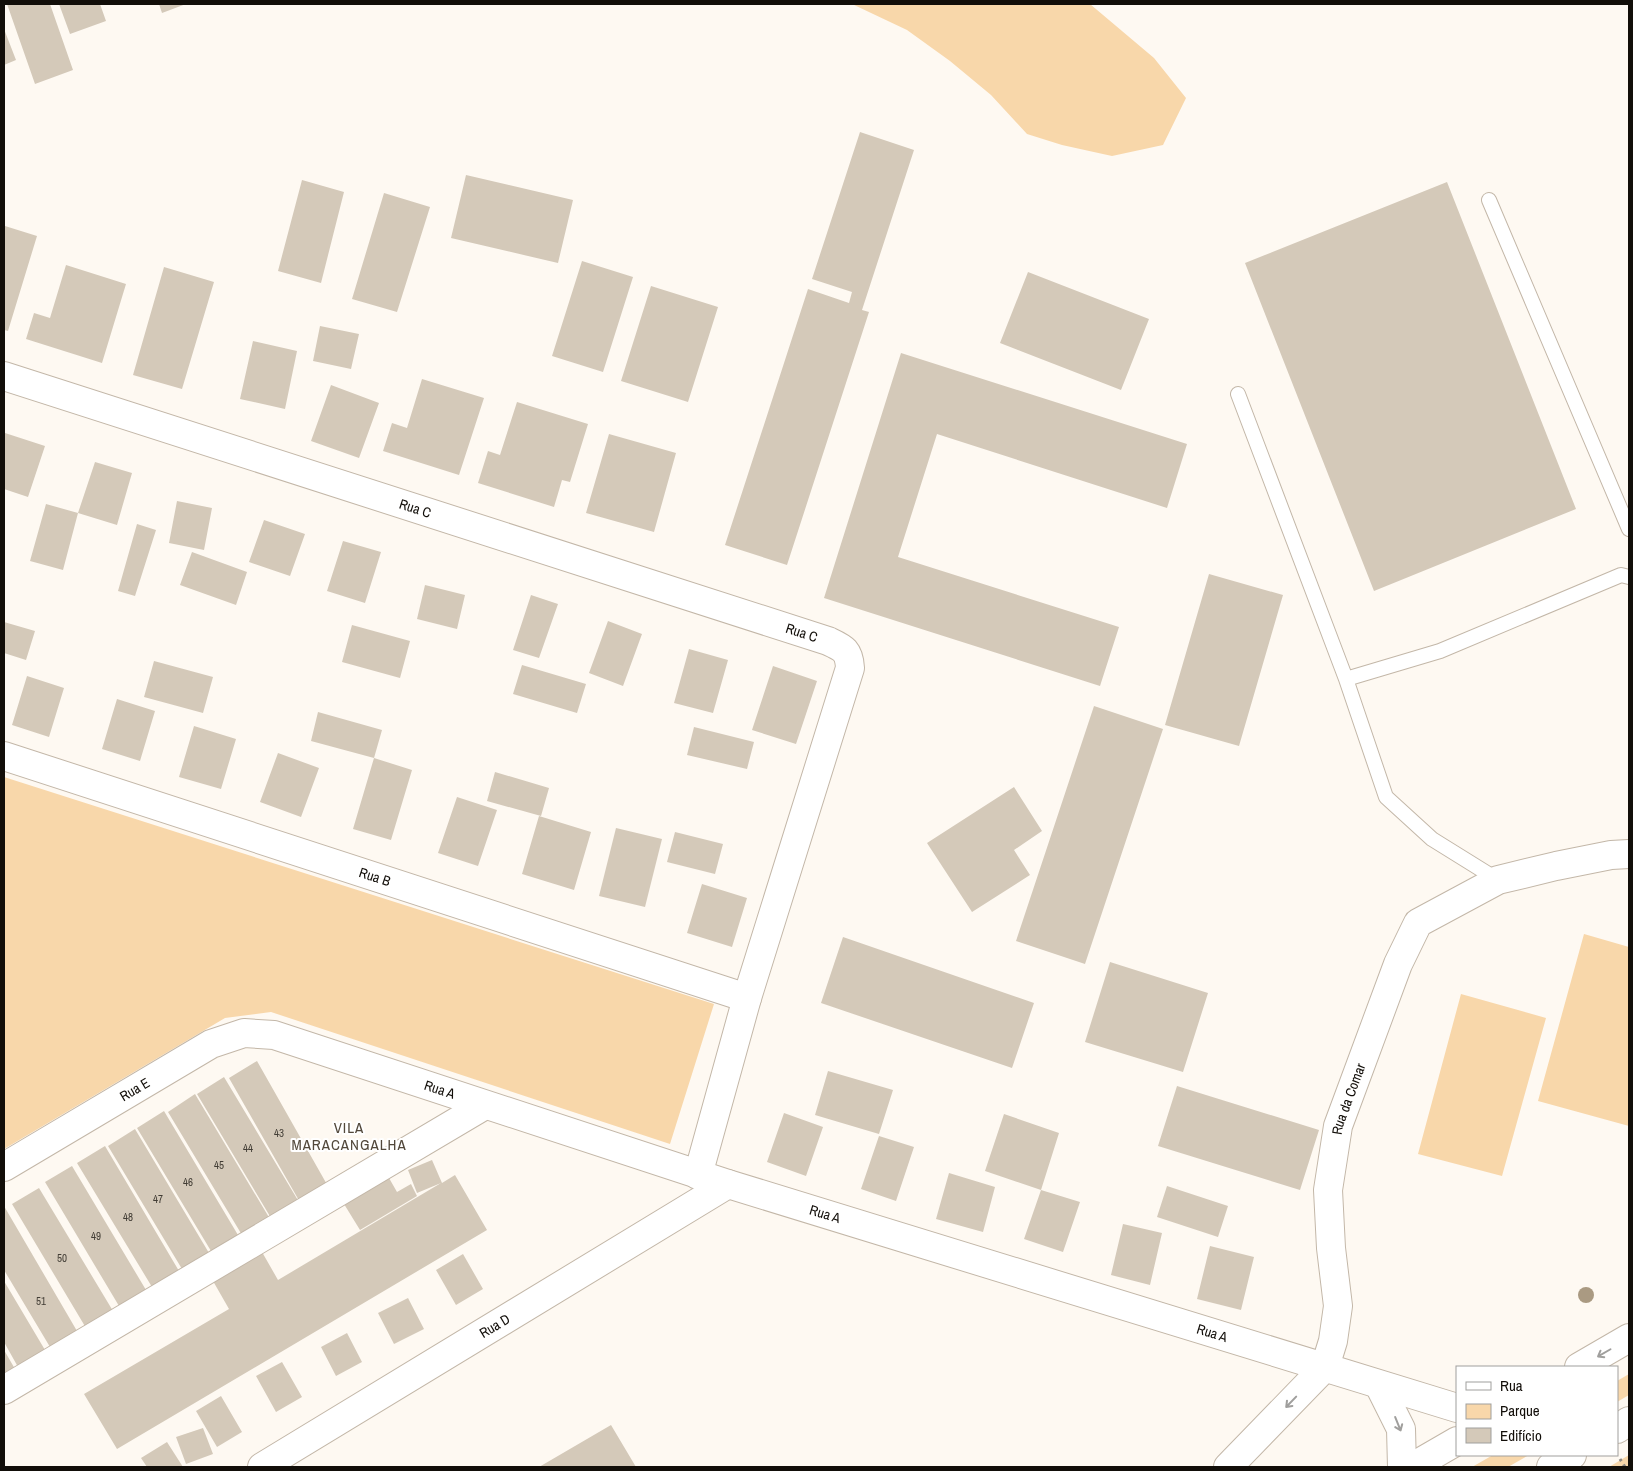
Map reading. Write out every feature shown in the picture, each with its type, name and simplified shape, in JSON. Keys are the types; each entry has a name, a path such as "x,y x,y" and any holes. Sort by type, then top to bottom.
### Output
{"street":[{"name":"Rua C","path":"4,376 828,640 842,648 849,657 850,668 746,998 698,1175"},
{"name":"Rua B","path":"4,756 746,998"},
{"name":"Rua da Comar","path":"1228,1467 1325,1366 1333,1341 1338,1306 1331,1248 1328,1190 1338,1126 1398,964 1418,923 1498,880 1611,854 1629,854"},
{"name":"Rua E","path":"4,1167 210,1044 244,1033 274,1035"},
{"name":"Rua A","path":"274,1035 698,1175 1456,1408"},
{"path":"4,1390 485,1105"},
{"name":"Rua D","path":"262,1467 728,1184"},
{"path":"1581,1366 1629,1338"},
{"path":"1379,1385 1401,1429 1402,1467"},
{"path":"1618,1428 1629,1421"},
{"path":"1412,1467 1456,1442"},
{"path":"1551,1467 1570,1456"}],"lane":[{"path":"1489,200 1629,529"},
{"path":"1238,394 1346,680 1386,797 1432,839 1498,880"},
{"path":"1346,680 1440,651 1621,575 1629,577"}],"green space":[{"path":"852,4 1090,4 1154,58 1186,98 1163,145 1112,156 1062,145 1027,134 991,95 950,61 907,30"},
{"path":"4,777 714,1004 670,1144 271,1012 225,1018 4,1149"},
{"path":"1584,934 1629,947 1629,1126 1538,1101"},
{"path":"1461,994 1546,1018 1502,1176 1418,1154"},
{"path":"1629,1374 1629,1395 1618,1401 1618,1380"},
{"path":"1629,1455 1629,1467 1609,1467"},
{"path":"1491,1456 1527,1456 1508,1467 1472,1467"}],"building":[{"path":"7,4 50,4 73,70 35,84"},
{"path":"59,4 100,4 106,21 70,34"},
{"path":"159,4 186,4 162,13"},
{"path":"4,29 16,60 4,65"},
{"path":"860,132 914,150 862,310 869,312 787,565 725,545 808,289 849,303 852,292 812,279"},
{"path":"466,175 573,200 558,263 451,238"},
{"path":"302,180 344,192 321,283 278,271"},
{"path":"1447,182 1576,509 1374,591 1245,263"},
{"path":"384,193 430,207 397,312 352,299"},
{"path":"5,226 37,236 8,331 4,330"},
{"path":"582,261 633,277 603,372 552,356"},
{"path":"66,265 126,284 102,363 26,339 34,313 50,318"},
{"path":"164,267 214,282 182,389 133,375"},
{"path":"1028,272 1149,319 1121,390 1000,343"},
{"path":"651,286 718,307 688,402 621,381"},
{"path":"320,326 359,334 351,369 313,361"},
{"path":"253,341 297,351 285,409 240,399"},
{"path":"901,353 1187,444 1167,508 937,434 898,557 1119,627 1100,686 824,598"},
{"path":"422,379 484,398 459,475 383,451 392,423 407,428"},
{"path":"331,385 379,403 359,458 311,441"},
{"path":"517,402 588,424 570,482 562,480 554,507 478,483 488,451 500,455"},
{"path":"5,433 45,446 28,497 4,489"},
{"path":"609,434 676,453 654,532 586,513"},
{"path":"95,462 132,473 117,525 78,513"},
{"path":"177,501 212,508 204,550 169,543"},
{"path":"46,504 78,513 63,570 30,561"},
{"path":"264,520 305,534 290,576 249,562"},
{"path":"137,524 156,530 135,596 118,591"},
{"path":"343,541 381,552 365,603 327,591"},
{"path":"192,552 247,572 236,605 180,585"},
{"path":"1209,574 1283,595 1239,746 1165,725"},
{"path":"425,585 465,595 457,629 417,619"},
{"path":"531,595 558,604 539,658 513,650"},
{"path":"608,621 642,634 623,686 589,673"},
{"path":"4,622 35,631 26,660 4,653"},
{"path":"352,625 410,641 400,678 342,662"},
{"path":"689,649 728,660 713,713 674,703"},
{"path":"154,661 213,677 203,713 144,697"},
{"path":"522,665 586,684 577,713 513,694"},
{"path":"773,666 817,681 796,744 752,730"},
{"path":"27,676 64,688 49,737 12,725"},
{"path":"117,699 155,711 140,761 102,749"},
{"path":"1094,706 1163,729 1085,964 1016,941"},
{"path":"318,712 382,730 374,758 311,741"},
{"path":"194,726 236,739 221,789 179,777"},
{"path":"694,727 754,742 747,769 687,755"},
{"path":"278,753 319,768 301,817 260,802"},
{"path":"374,758 412,770 391,840 353,829"},
{"path":"495,772 549,788 541,816 487,801"},
{"path":"1014,787 1042,831 1014,850 1030,875 972,912 927,843"},
{"path":"457,797 497,810 478,866 438,853"},
{"path":"539,816 591,832 574,890 522,874"},
{"path":"616,828 662,839 645,907 599,896"},
{"path":"675,832 723,844 715,874 667,862"},
{"path":"702,884 747,898 732,947 687,933"},
{"path":"843,937 1034,1003 1012,1068 821,1003"},
{"path":"1110,962 1208,993 1183,1072 1085,1042"},
{"path":"257,1061 329,1188 301,1204 229,1078"},
{"path":"828,1071 893,1090 879,1134 815,1115"},
{"path":"224,1077 299,1202 271,1218 197,1094"},
{"path":"1177,1086 1319,1130 1300,1190 1158,1146"},
{"path":"195,1094 270,1219 242,1235 168,1112"},
{"path":"164,1111 238,1235 211,1251 137,1128"},
{"path":"784,1113 823,1127 806,1176 767,1162"},
{"path":"1004,1114 1059,1133 1041,1190 985,1171"},
{"path":"135,1129 209,1253 182,1269 108,1146"},
{"path":"879,1136 914,1147 896,1201 861,1189"},
{"path":"105,1146 179,1271 152,1287 77,1163"},
{"path":"432,1160 442,1183 455,1175 487,1230 117,1449 84,1394 229,1309 213,1281 262,1252 278,1280 441,1183 417,1193 408,1170"},
{"path":"72,1166 146,1290 119,1306 45,1182"},
{"path":"949,1173 995,1187 983,1232 936,1219"},
{"path":"389,1178 397,1192 411,1184 417,1196 360,1230 344,1204"},
{"path":"1167,1186 1228,1206 1218,1237 1157,1217"},
{"path":"39,1188 113,1311 86,1328 12,1204"},
{"path":"1041,1190 1080,1202 1063,1252 1024,1239"},
{"path":"4,1206 77,1331 50,1347 4,1270"},
{"path":"1123,1224 1162,1233 1150,1285 1111,1275"},
{"path":"1210,1246 1254,1257 1241,1310 1197,1299"},
{"path":"463,1254 483,1289 456,1305 436,1270"},
{"path":"4,1281 45,1350 18,1367 4,1342"},
{"path":"408,1298 424,1329 394,1344 378,1313"},
{"path":"347,1333 362,1362 336,1376 321,1347"},
{"path":"4,1350 15,1369 4,1375"},
{"path":"282,1362 302,1397 276,1412 256,1376"},
{"path":"221,1396 242,1432 217,1447 196,1411"},
{"path":"611,1425 636,1467 539,1467"},
{"path":"203,1428 213,1454 186,1464 176,1437"},
{"path":"167,1442 183,1467 147,1467 141,1458"}],"district":[{"name":"VILA MARACANGALHA","path":"349,1136"}]}
